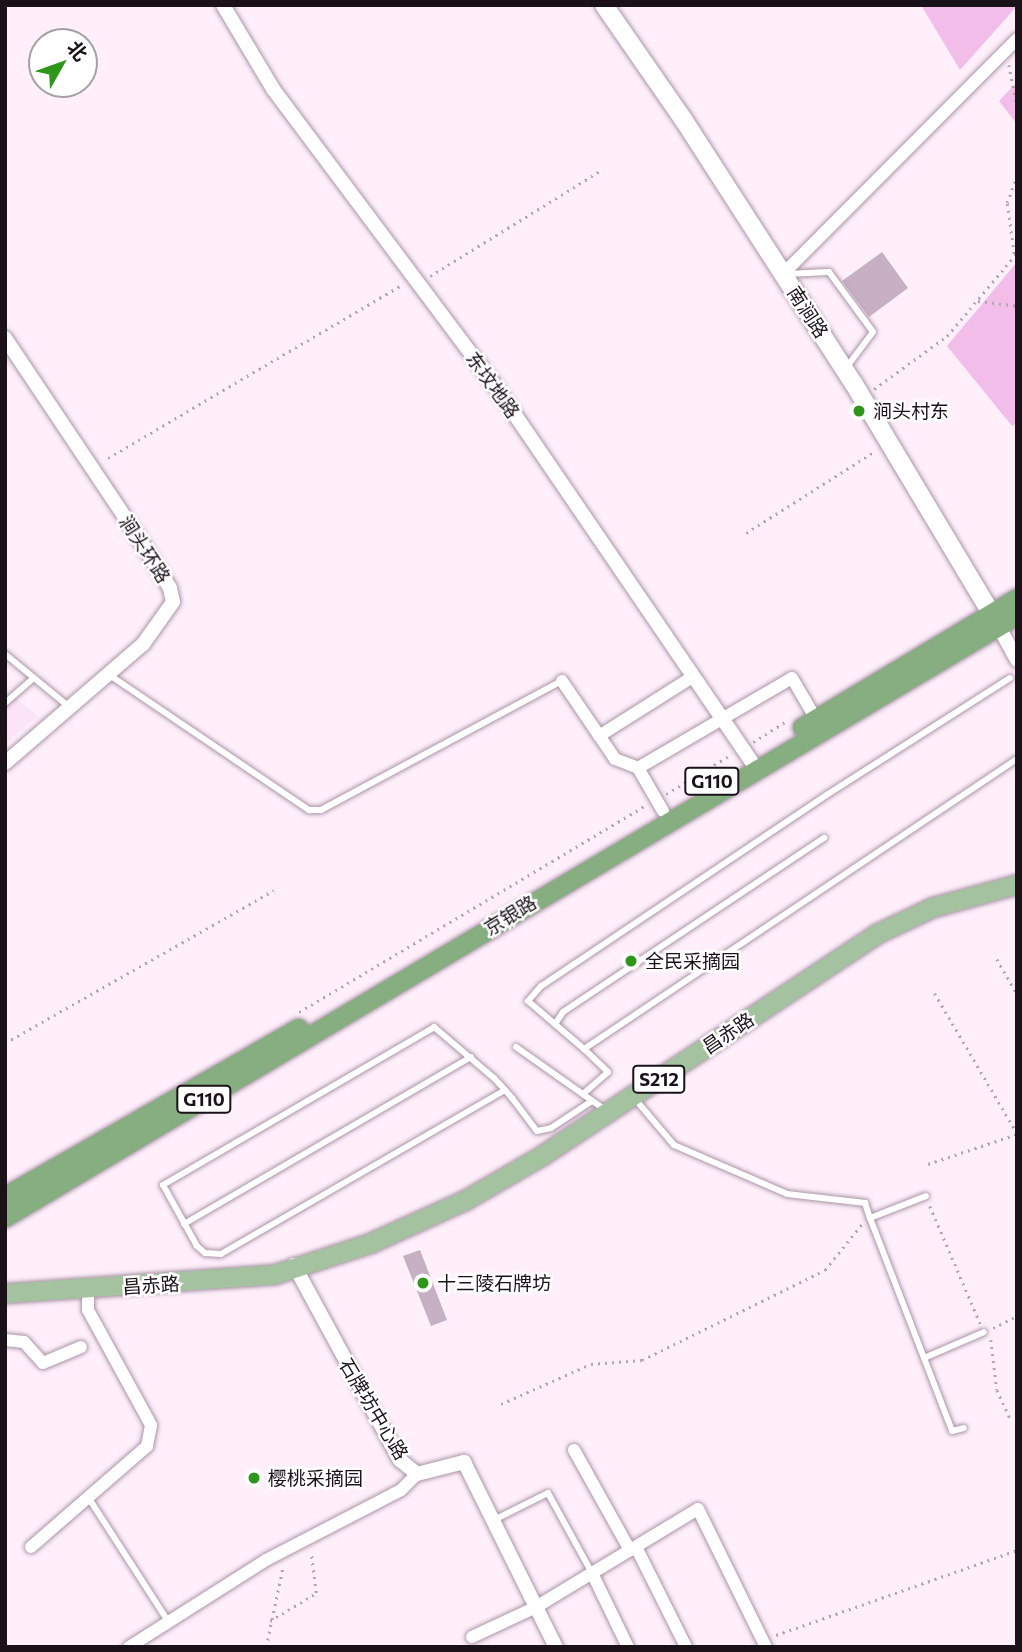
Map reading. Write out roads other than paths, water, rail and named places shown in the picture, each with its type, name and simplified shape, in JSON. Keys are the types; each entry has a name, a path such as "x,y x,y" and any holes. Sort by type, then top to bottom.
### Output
{"highway":[{"name":"京银路","path":"431,948 749,759 995,620 1017,598"},
{"name":"京银路","path":"5,1217 659,805 749,759 812,713 995,620 1017,615"},
{"name":"京银路","path":"5,1196 394,971"}],"main road":[{"name":"南涧路","path":"604,5 845,369 995,620"},
{"name":"昌赤路","path":"5,1293 275,1274 294,1265 370,1243 465,1200 609,1112 878,933 933,907 1017,884"},
{"name":"昌赤路","path":"5,1284 173,1277 294,1265"}],"street":[{"name":"东坟地路","path":"223,5 273,89 494,384 749,759"},
{"path":"783,274 1014,42"},
{"name":"涧头环路","path":"5,338 170,588 173,601 161,622 108,674 5,763"},
{"path":"995,620 1017,660"},
{"path":"599,736 694,676"},
{"path":"638,768 792,678 812,713"},
{"path":"562,681 615,759 638,768 659,805"},
{"name":"石牌坊中心路","path":"294,1265 400,1460 417,1474 464,1462 555,1647"},
{"path":"31,1547 147,1446 151,1424 88,1310 89,1289"},
{"path":"5,1340 24,1342 43,1363 81,1347"},
{"path":"574,1450 633,1549 686,1647"},
{"path":"129,1647 287,1549 401,1490 417,1474"},
{"path":"472,1637 536,1607 698,1509 764,1643"},
{"path":"592,1573 628,1647"}],"lane":[{"path":"783,274 829,272 873,332 845,369"},
{"path":"5,654 69,708"},
{"path":"108,674 309,810 321,810 562,681"},
{"path":"5,703 34,678"},
{"path":"583,1094 608,1072 528,1001 541,986 828,793 1010,678"},
{"path":"584,1049 1017,759"},
{"path":"555,1024 563,1012 824,838"},
{"path":"505,1090 221,1254 205,1253 184,1224 163,1185 434,1027 471,1057 505,1090 537,1131 551,1128 592,1101"},
{"path":"516,1047 609,1112"},
{"path":"184,1224 471,1057"},
{"path":"632,1097 674,1145 684,1151 787,1194 864,1203 952,1431 964,1428"},
{"path":"870,1218 926,1196"},
{"path":"924,1358 987,1331"},
{"path":"494,1521 548,1493 592,1573"},
{"path":"88,1497 167,1621"}],"place":[{"name":"涧头村东","path":"859,411"},
{"name":"全民采摘园","path":"631,961"},
{"name":"十三陵石牌坊","path":"423,1283"},
{"name":"樱桃采摘园","path":"254,1478"}]}
